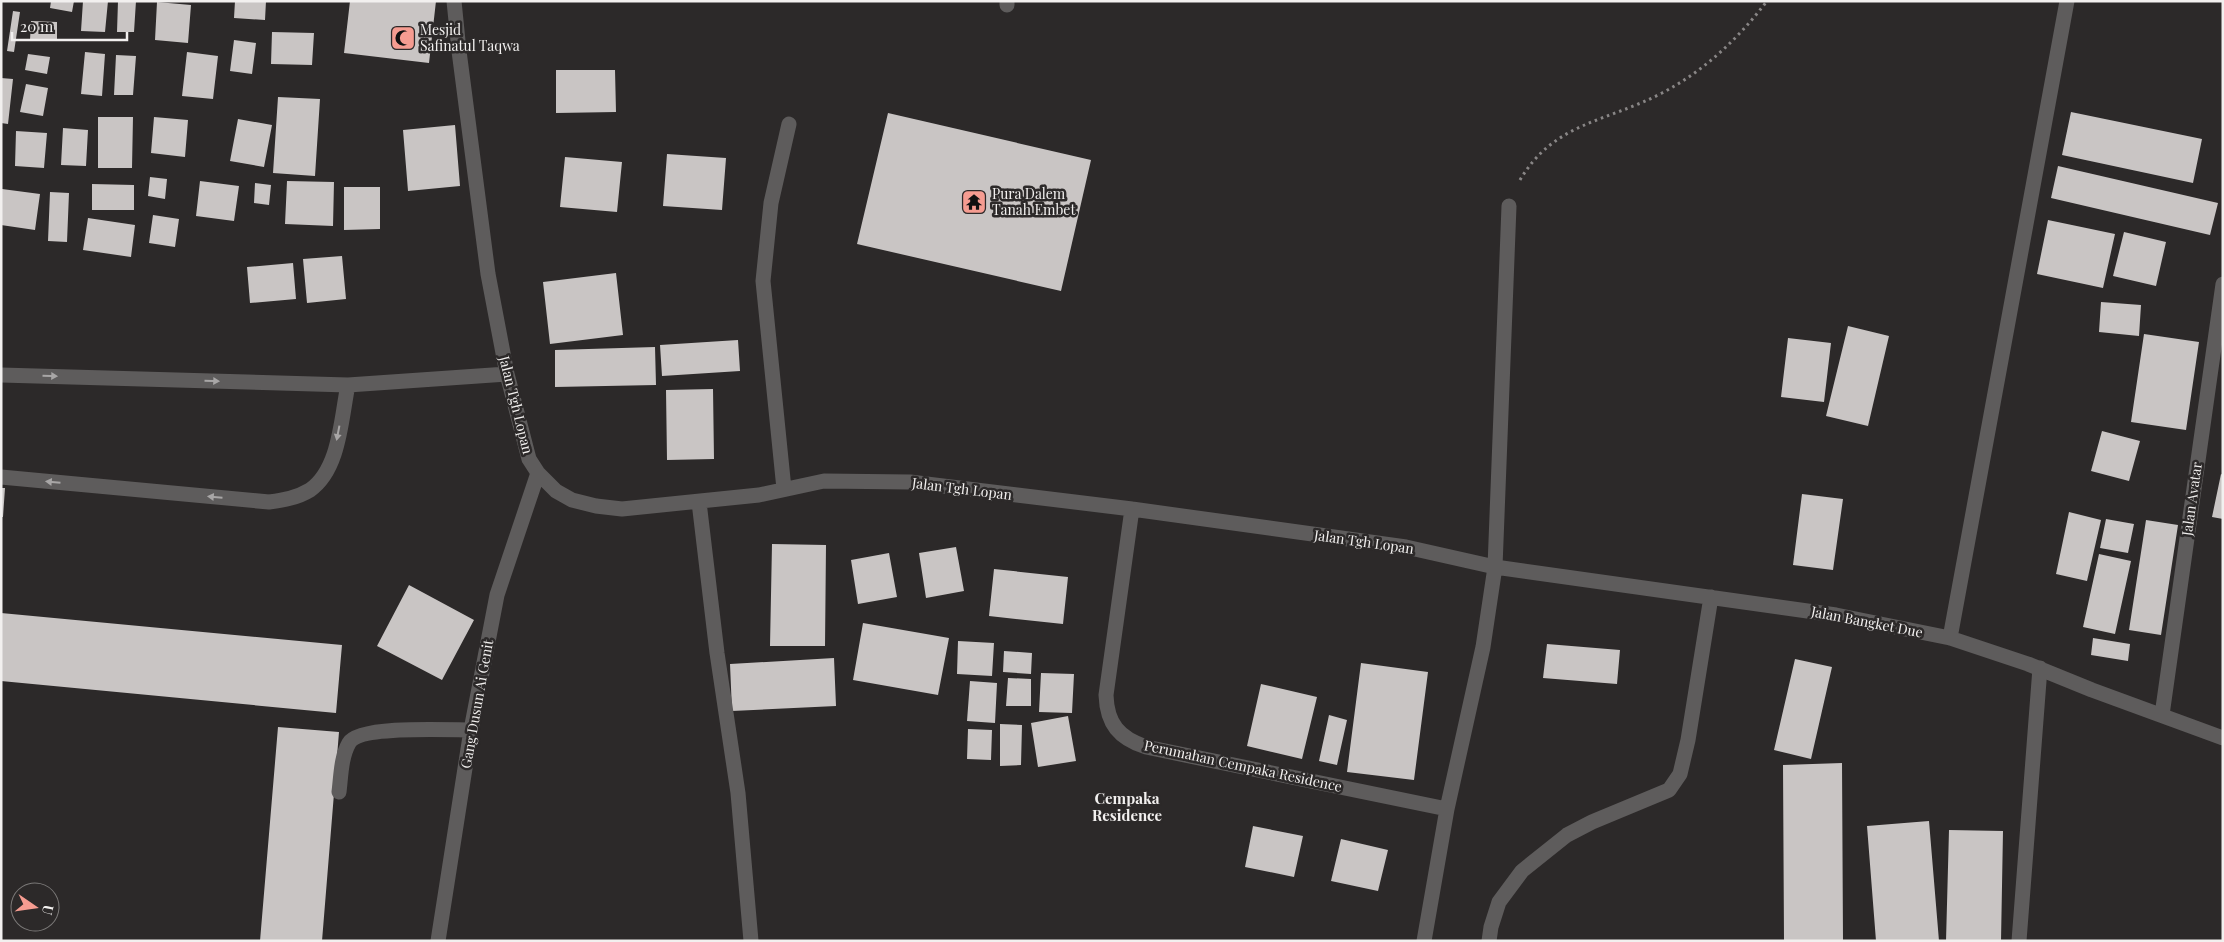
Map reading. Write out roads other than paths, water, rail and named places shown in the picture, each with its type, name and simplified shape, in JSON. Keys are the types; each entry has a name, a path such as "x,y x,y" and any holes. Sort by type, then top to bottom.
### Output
{"street":[{"name":"Jalan Tgh Lopan","path":"454,1 488,274 507,374 530,459 538,473 556,491 572,500 596,506 622,509 760,495 824,481 910,482 1132,510 1406,548 1495,567"},
{"path":"1950,638 2066,1"},
{"path":"784,489 763,281 771,204 789,124"},
{"path":"1424,941 1446,809 1483,647 1495,567 1509,206"},
{"name":"Jalan Avatar","path":"2162,715 2223,284"},
{"path":"1,375 348,385 507,374"},
{"path":"1,478 269,502 291,499 310,489 326,472 334,452 348,385"},
{"name":"Gang Dusun Ai Genit","path":"438,941 471,730 497,595 538,473"},
{"path":"699,502 717,654 738,793 751,941"},
{"name":"Perumahan Cempaka Residence","path":"1132,510 1106,695 1107,711 1113,725 1131,742 1146,747 1446,809"},
{"name":"Jalan Bangket Due","path":"1495,567 1836,615 1950,638 2040,668 2092,690 2223,738"},
{"path":"1489,941 1491,927 1499,902 1522,871 1567,836 1592,822 1670,790 1680,774 1688,740 1711,597"},
{"path":"2019,941 2040,668"},
{"path":"339,792 343,761 350,741 356,737 390,730 471,730"}],"place":[{"name":"Mesjid Safinatul Taqwa","path":"403,38"},
{"name":"Pura Dalem Tanah Embet","path":"974,202"}],"district":[{"name":"Cempaka Residence","path":"1127,808"}]}
